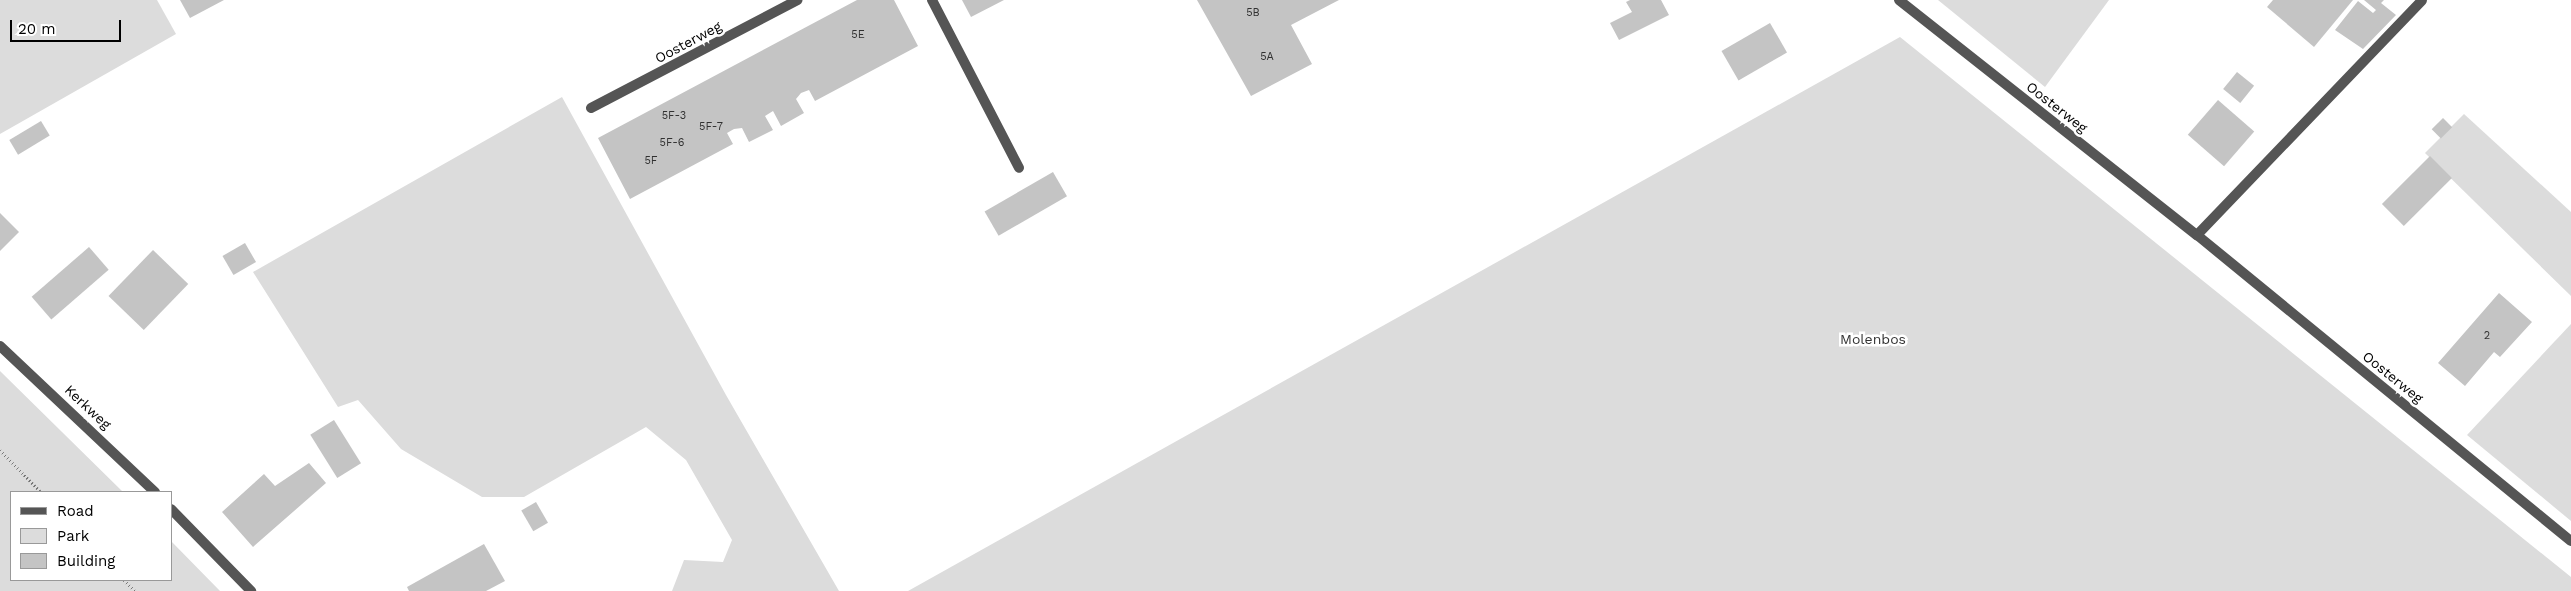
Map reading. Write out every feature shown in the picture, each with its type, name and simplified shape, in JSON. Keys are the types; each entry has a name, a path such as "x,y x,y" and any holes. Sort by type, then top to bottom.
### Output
{"street":[{"name":"Oosterweg","path":"591,108 798,0"},
{"path":"932,0 1019,168"},
{"name":"Oosterweg","path":"1899,0 2197,235 2571,540"},
{"path":"2197,235 2422,0"},
{"name":"Kerkweg","path":"0,346 153,491"},
{"path":"172,510 251,591"}],"path":[{"path":"0,450 40,491"},
{"path":"125,581 135,591"}],"green space":[{"path":"0,0 157,0 176,34 0,134"},
{"path":"1938,0 2109,0 2045,87"},
{"name":"Molenbos","path":"1900,37 2571,577 2571,591 908,591"},
{"path":"562,97 726,395 839,591 672,591 684,560 723,562 732,540 686,460 646,427 524,497 482,497 401,449 358,400 338,407 253,272"},
{"path":"2464,114 2571,212 2571,296 2425,153"},
{"path":"2571,324 2571,521 2467,435"},
{"path":"0,371 122,491 10,491 10,581 172,581 172,542 220,591 0,591"}],"building":[{"path":"180,0 224,0 190,18"},
{"path":"857,0 894,0 918,46 815,101 809,90 801,93 796,99 804,113 781,126 773,111 765,116 773,130 749,142 742,128 734,129 727,133 733,144 630,199 598,138"},
{"path":"962,0 1004,0 971,17"},
{"path":"1197,0 1339,0 1291,25 1312,64 1251,96"},
{"path":"1630,0 1661,0 1669,15 1619,40 1610,23 1632,12 1626,2"},
{"path":"2273,0 2353,0 2314,47 2267,7"},
{"path":"2364,0 2384,0 2381,3 2396,15 2363,49 2335,30 2358,1 2373,13 2376,10"},
{"path":"1770,23 1787,52 1739,80 1722,51"},
{"path":"2237,72 2254,86 2240,103 2223,89"},
{"path":"2218,100 2254,131 2224,166 2188,135"},
{"path":"2443,118 2452,127 2441,139 2432,129"},
{"path":"41,121 50,136 18,155 9,140"},
{"path":"2430,156 2452,178 2404,226 2382,204"},
{"path":"1053,172 1067,196 999,236 985,212"},
{"path":"0,213 19,232 0,251"},
{"path":"245,243 256,262 233,275 222,256"},
{"path":"89,247 109,270 51,320 32,297"},
{"path":"153,250 188,284 144,330 109,296"},
{"path":"2499,293 2532,322 2500,357 2494,352 2465,386 2438,363"},
{"path":"334,420 361,463 337,478 310,435"},
{"path":"309,463 326,483 253,547 222,512 264,474 275,486"},
{"path":"536,502 548,523 533,531 521,511"},
{"path":"484,544 505,581 486,591 409,591 407,587"}]}
